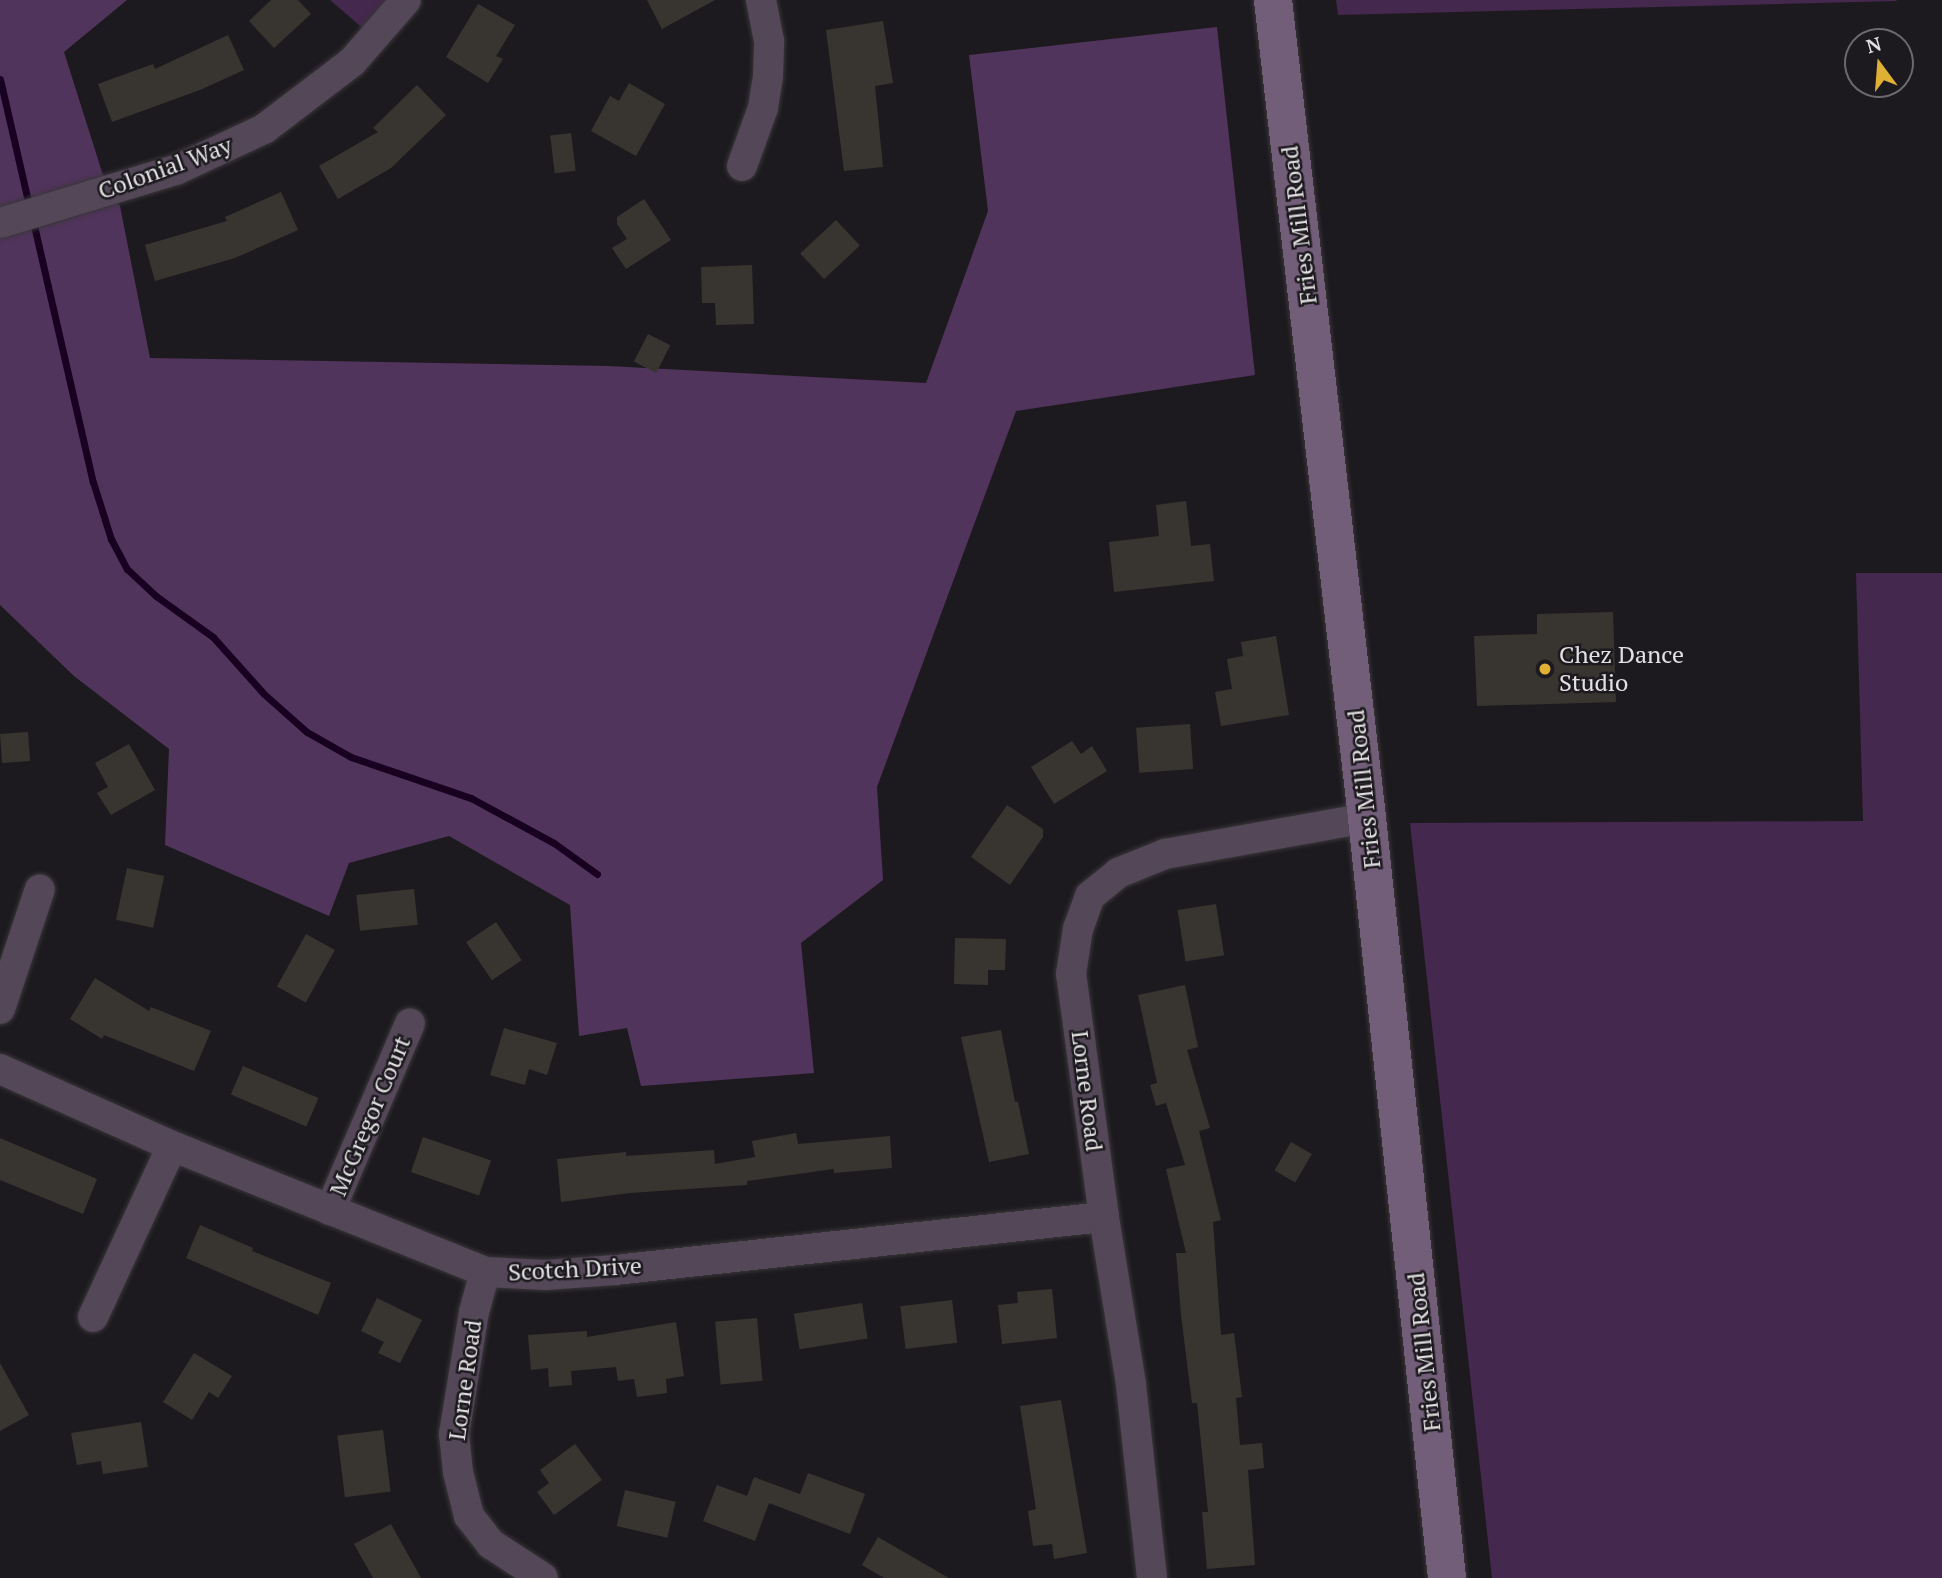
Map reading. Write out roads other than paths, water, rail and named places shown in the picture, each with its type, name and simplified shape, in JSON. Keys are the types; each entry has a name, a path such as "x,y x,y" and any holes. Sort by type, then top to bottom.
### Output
{"main road":[{"name":"Fries Mill Road","path":"1273,0 1367,818 1447,1578"}],"street":[{"name":"Colonial Way","path":"23,216 176,170 264,129 352,62 406,0"},
{"path":"742,166 763,108 768,76 769,41 761,0"},
{"name":"Lorne Road","path":"1152,1578 1131,1384 1104,1217 1071,974 1078,929 1090,896 1118,873 1165,854 1367,818"},
{"path":"0,1009 40,889"},
{"name":"McGregor Court","path":"330,1210 410,1023"},
{"name":"Scotch Drive","path":"0,1069 172,1146 485,1272 546,1275 615,1270 1104,1217"},
{"path":"93,1317 172,1146"},
{"name":"Lorne Road","path":"485,1272 474,1312 454,1434 458,1472 469,1516 491,1544 543,1578"}],"waterway":[{"path":"0,79 29,206"},
{"path":"33,221 93,482 111,539 127,569 156,596 213,637 264,694 307,732 351,757 471,798 554,843 597,874"}],"place":[{"name":"Chez Dance Studio","path":"1545,669"}]}
